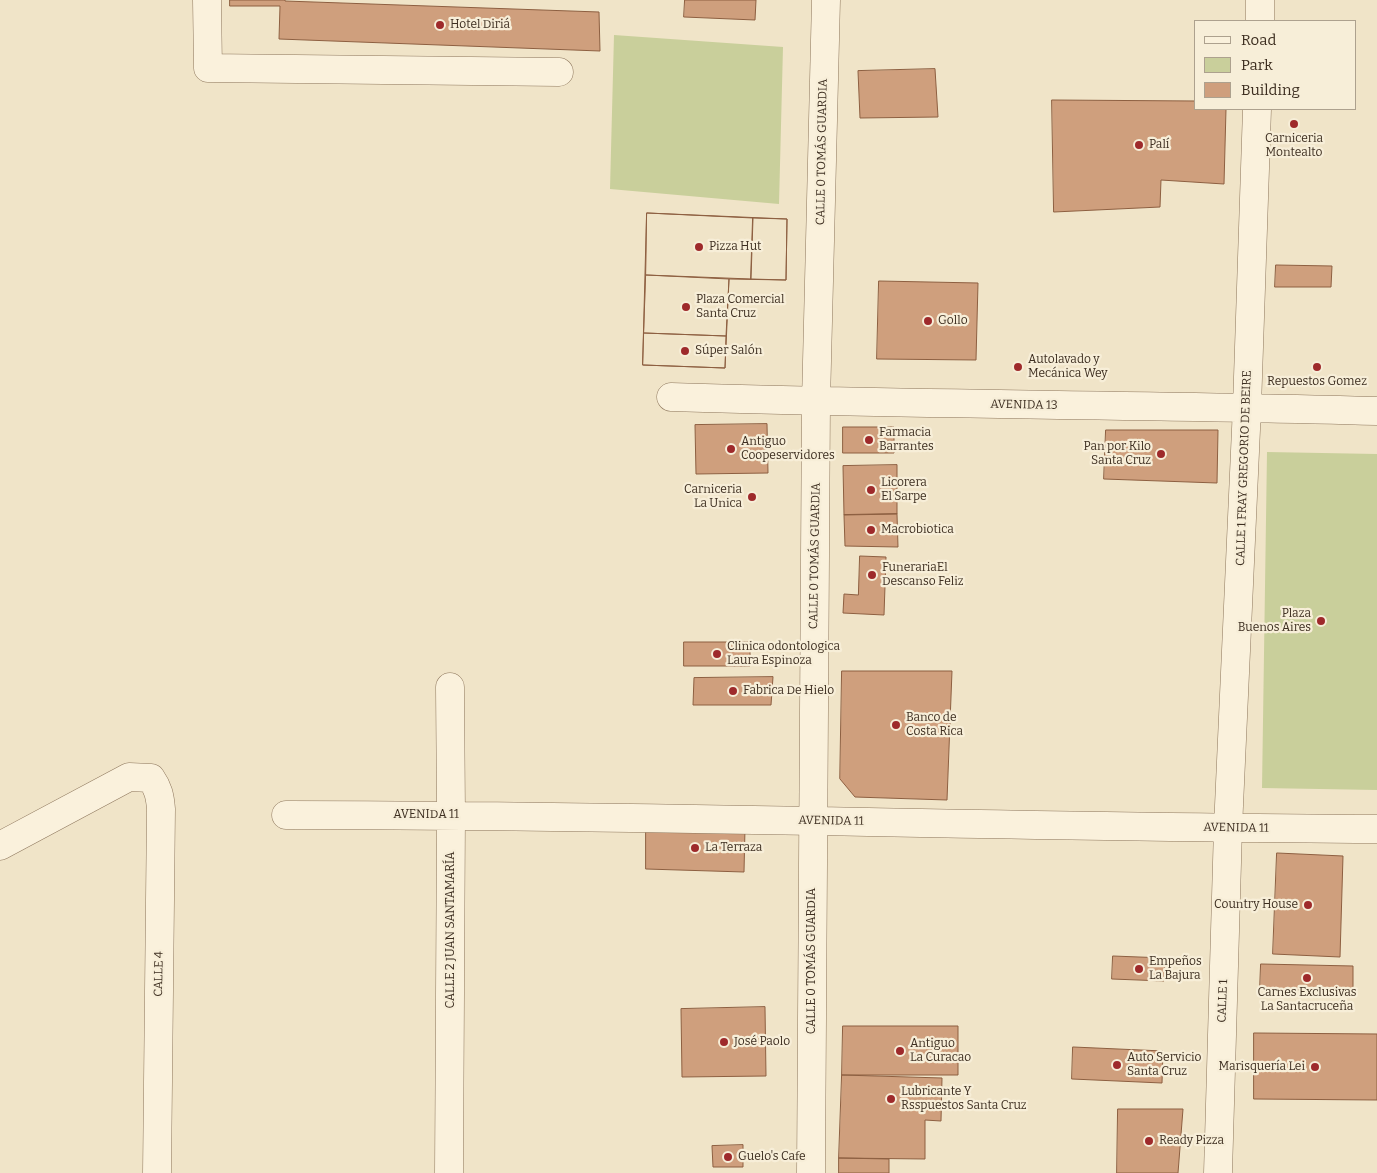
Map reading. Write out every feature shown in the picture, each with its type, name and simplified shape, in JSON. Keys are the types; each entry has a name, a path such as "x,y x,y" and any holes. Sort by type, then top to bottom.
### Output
{"street":[{"path":"207,0 208,68 560,72"},
{"name":"CALLE 0 TOMÁS GUARDIA","path":"811,1173 816,402 826,0"},
{"path":"1260,0 1260,20"},
{"name":"CALLE 1 FRAY GREGORIO DE BEIRE","path":"1228,828 1247,407 1257,110"},
{"name":"AVENIDA 13","path":"671,397 816,402 1247,407 1377,411"},
{"name":"CALLE 2 JUAN SANTAMARÍA","path":"449,1173 450,687"},
{"name":"CALLE 4","path":"0,846 130,777 151,778 156,786 160,796 161,809 157,1173"},
{"name":"AVENIDA 11","path":"286,815 451,815 1377,829"},
{"name":"CALLE 1","path":"1218,1173 1228,828"}],"green space":[{"path":"614,35 783,47 779,204 610,189"},
{"name":"Plaza Buenos Aires","path":"1267,452 1377,454 1377,790 1262,788"}],"building":[{"name":"Hotel Diriá","path":"230,0 285,0 599,12 600,51 279,39 280,6 230,6"},
{"path":"685,0 756,0 755,20 684,17"},
{"path":"935,69 938,117 860,118 858,71"},
{"name":"Palí","path":"1052,100 1194,101 1194,110 1226,110 1224,184 1161,180 1160,207 1054,212"},
{"name":"Plaza Comercial Santa Cruz","path":"647,213 787,219 786,280 729,279 725,368 643,365"},
{"name":"Pizza Hut","path":"647,213 753,218 751,279 646,275"},
{"path":"753,218 787,219 786,280 751,279"},
{"path":"1276,265 1332,266 1331,287 1275,287"},
{"path":"646,275 729,279 726,336 644,333"},
{"name":"Gollo","path":"879,281 978,283 976,360 877,359"},
{"name":"Súper Salón","path":"644,333 726,336 725,368 643,365"},
{"name":"Antiguo Coopeservidores","path":"767,424 768,473 696,474 695,425"},
{"name":"Farmacia Barrantes","path":"843,427 894,427 894,453 843,453"},
{"name":"Pan por Kilo Santa Cruz","path":"1106,430 1218,430 1217,483 1104,479"},
{"name":"Licorera El Sarpe","path":"897,465 897,514 844,515 843,466"},
{"name":"Macrobiotica","path":"897,514 898,547 845,546 844,515"},
{"name":"FunerariaEl Descanso Feliz","path":"860,556 886,557 884,615 843,613 844,594 858,595"},
{"name":"Clinica odontologica Laura Espinoza","path":"684,642 750,642 750,666 684,666"},
{"name":"Banco de Costa Rica","path":"842,671 952,671 947,800 855,797 840,779"},
{"name":"Fabrica De Hielo","path":"773,677 771,705 693,705 694,678"},
{"name":"La Terraza","path":"646,825 745,828 744,872 646,869"},
{"name":"Country House","path":"1277,853 1343,856 1340,957 1273,954"},
{"name":"Empeños La Bajura","path":"1113,956 1165,958 1164,981 1112,979"},
{"name":"Carnes Exclusivas La Santacruceña","path":"1261,964 1353,966 1353,991 1260,989"},
{"name":"José Paolo","path":"765,1007 766,1076 682,1077 681,1009"},
{"name":"Antiguo La Curacao","path":"843,1026 958,1026 958,1075 842,1075"},
{"name":"Marisquería Lei","path":"1254,1033 1377,1034 1377,1100 1254,1099"},
{"name":"Auto Servicio Santa Cruz","path":"1073,1047 1163,1051 1162,1083 1072,1079"},
{"name":"Lubricante Y Rsspuestos Santa Cruz","path":"842,1075 942,1078 941,1121 925,1120 925,1159 839,1158"},
{"name":"Ready Pizza","path":"1118,1109 1183,1109 1178,1173 1117,1173"},
{"name":"Guelo's Cafe","path":"743,1145 743,1167 713,1167 712,1146"},
{"path":"839,1158 889,1159 889,1173 839,1173"}],"place":[{"name":"Hotel Diriá","path":"440,25"},
{"name":"Carniceria Montealto","path":"1294,124"},
{"name":"Palí","path":"1139,145"},
{"name":"Pizza Hut","path":"699,247"},
{"name":"Plaza Comercial Santa Cruz","path":"686,307"},
{"name":"Gollo","path":"928,321"},
{"name":"Súper Salón","path":"685,351"},
{"name":"Autolavado y Mecánica Wey","path":"1018,367"},
{"name":"Repuestos Gomez","path":"1317,367"},
{"name":"Farmacia Barrantes","path":"869,440"},
{"name":"Antiguo Coopeservidores","path":"731,449"},
{"name":"Pan por Kilo Santa Cruz","path":"1161,454"},
{"name":"Licorera El Sarpe","path":"871,490"},
{"name":"Carniceria La Unica","path":"752,497"},
{"name":"Macrobiotica","path":"871,530"},
{"name":"FunerariaEl Descanso Feliz","path":"872,575"},
{"name":"Plaza Buenos Aires","path":"1321,621"},
{"name":"Clinica odontologica Laura Espinoza","path":"717,654"},
{"name":"Fabrica De Hielo","path":"733,691"},
{"name":"Banco de Costa Rica","path":"896,725"},
{"name":"La Terraza","path":"695,848"},
{"name":"Country House","path":"1308,905"},
{"name":"Empeños La Bajura","path":"1139,969"},
{"name":"Carnes Exclusivas La Santacruceña","path":"1307,978"},
{"name":"José Paolo","path":"724,1042"},
{"name":"Antiguo La Curacao","path":"900,1051"},
{"name":"Auto Servicio Santa Cruz","path":"1117,1065"},
{"name":"Marisquería Lei","path":"1315,1067"},
{"name":"Lubricante Y Rsspuestos Santa Cruz","path":"891,1099"},
{"name":"Ready Pizza","path":"1149,1141"},
{"name":"Guelo's Cafe","path":"728,1157"}]}
